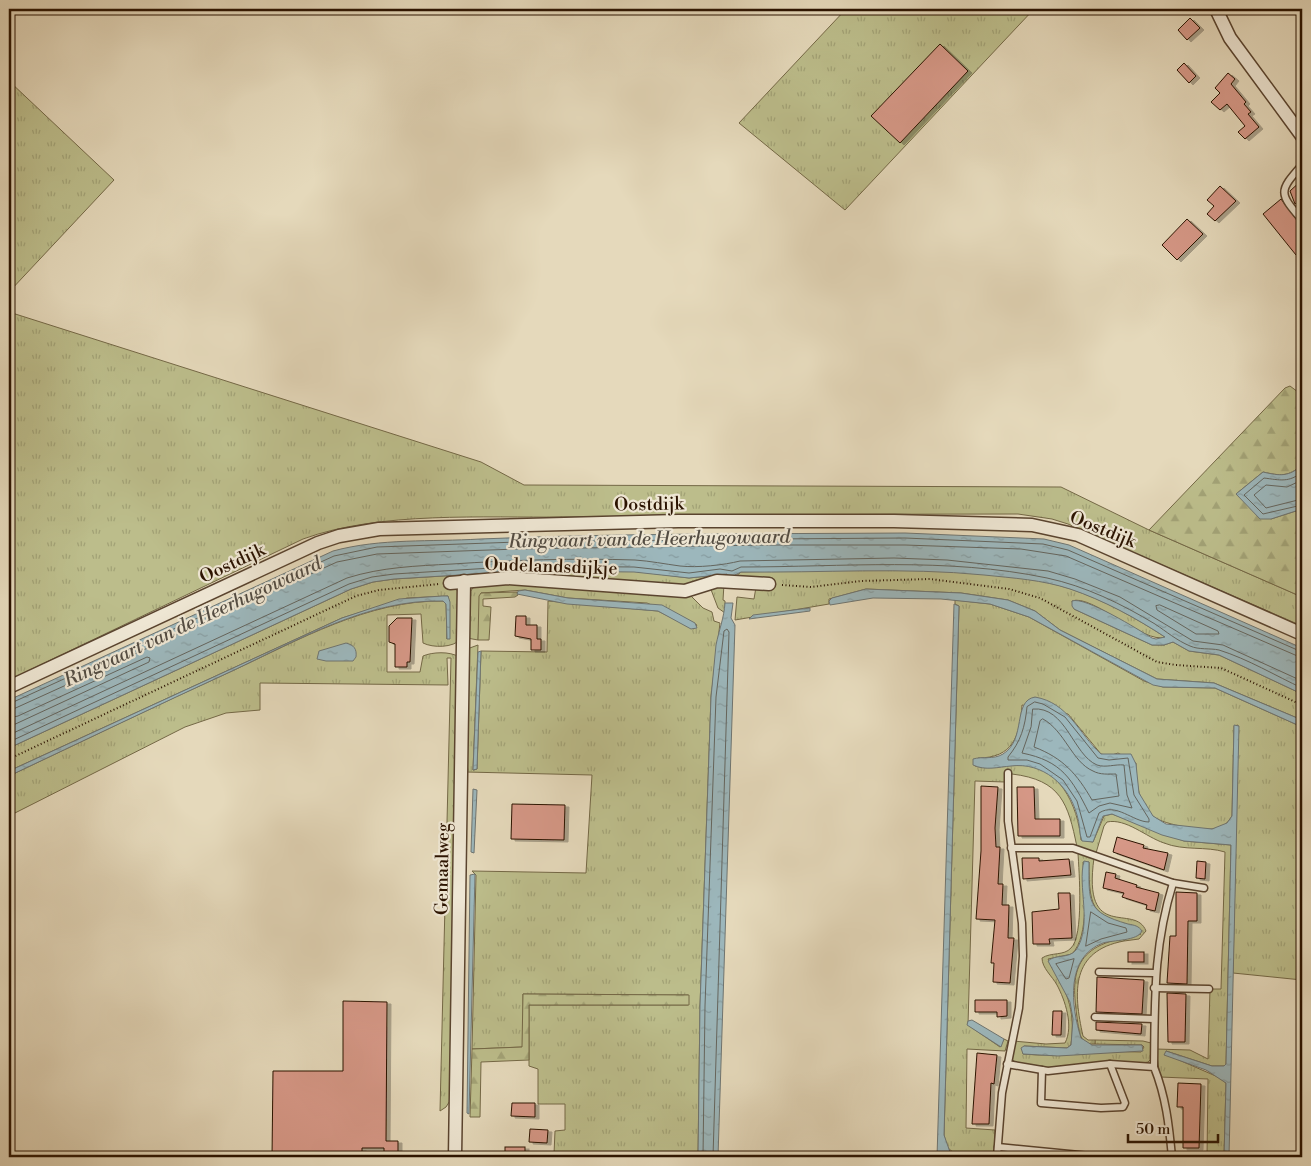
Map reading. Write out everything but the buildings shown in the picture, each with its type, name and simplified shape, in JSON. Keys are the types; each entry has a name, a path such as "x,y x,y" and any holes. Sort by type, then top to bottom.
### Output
{"street":[{"path":"1216,9 1230,38 1302,136"},
{"name":"Oostdijk","path":"9,687 318,543 362,531 399,528 747,520 1032,524 1078,535 1302,634"},
{"name":"Oudelandsdijkje","path":"450,582 525,579 684,591 708,583 769,584"},
{"name":"Gemaalweg","path":"455,1157 464,581"}],"lane":[{"path":"1302,165 1285,184 1283,193 1286,202 1302,220"},
{"path":"997,1157 1002,1093 1019,1008 1023,956 1022,923 1010,848 1008,773"},
{"path":"1010,848 1072,848 1173,883 1204,888"},
{"path":"1172,1157 1167,1109 1162,1087 1154,1067 1154,973 1162,918 1173,883"},
{"path":"1099,972 1154,973"},
{"path":"1154,988 1209,989"},
{"path":"1095,1018 1154,1019"},
{"path":"1007,1064 1042,1070 1110,1064 1154,1067"},
{"path":"1042,1070 1041,1103 1101,1108 1124,1107 1125,1103 1110,1064"},
{"path":"998,1147 1100,1157"}],"path":[{"path":"769,584 811,587 861,581 930,579 1009,589 1040,598 1157,662 1221,668 1302,705"},
{"path":"9,759 356,596 379,590 450,582"}],"green space":[{"path":"846,9 1034,9 845,210 739,123"},
{"path":"9,81 114,180 9,292"},
{"path":"9,312 481,462 524,485 1061,487 1149,530 1302,597 1302,626 1068,524 1052,519 1018,514 432,518 365,524 333,530 303,539 9,680"},
{"path":"1290,386 1302,395 1302,435 1297,442 1302,446 1302,465 1288,474 1263,472 1236,494 1271,519 1302,509 1302,597 1149,530 1285,388"},
{"path":"894,569 1007,576 1051,583 1083,593 1120,610 1165,637 1145,634 1092,604 1072,601 1074,609 1152,645 1164,645 1173,642 1189,651 1219,655 1302,694 1302,720 1214,683 1157,679 1060,630 1035,611 1008,600 961,593 866,589 829,599 829,604 735,620 737,597 754,599 756,587 735,577 741,572"},
{"path":"524,571 634,571 689,578 727,574 727,577 689,587 556,577 454,588 459,592 461,639 448,646 432,646 423,643 421,614 387,615 387,672 420,672 423,656 431,654 446,653 459,657 453,1096 446,1107 440,1111 451,658 447,658 448,685 260,683 260,710 226,713 185,727 9,816 9,776 334,624 388,607 415,602 443,601 446,603 447,639 448,596 407,598 342,618 9,771 9,748 351,589 373,582 394,579"},
{"path":"489,582 690,595 703,608 712,612 714,621 720,623 711,697 700,1006 698,1157 568,1157 554,1154 555,1131 565,1130 565,1104 538,1104 538,1069 529,1066 529,1005 688,1005 688,995 523,994 523,1047 472,1049 476,875 472,871 586,873 592,775 466,772 467,649 478,645 473,770 477,769 481,651 547,652 548,601 658,611 694,629 697,625 647,603 568,598 525,590 481,593 478,640 467,638 466,611 468,597 474,587"},
{"path":"724,584 723,600 725,601 725,613 718,608 710,587"},
{"path":"517,592 518,595 515,597 483,599 483,606 491,607 489,640 478,640 479,596 481,593"},
{"path":"955,600 990,604 1029,617 1144,681 1163,687 1215,688 1302,727 1302,980 1233,973 1238,725 1234,726 1232,816 1223,826 1212,829 1176,825 1154,817 1144,806 1141,799 1137,785 1136,763 1118,753 1109,756 1101,754 1068,714 1022,705 1019,726 1012,743 999,754 978,758 975,766 1032,766 1045,771 1064,789 1071,801 1076,814 1081,840 1093,842 1104,816 1112,814 1184,841 1231,845 1226,1064 1224,1066 1212,1066 1166,1051 1179,1060 1218,1077 1226,1083 1224,1157 1207,1157 1208,1079 1160,1077 1156,1049 1190,1050 1208,1059 1210,989 1221,989 1225,852 1172,845 1157,840 1129,825 1114,822 1107,822 1104,826 1096,853 1077,847 1070,818 1060,796 1042,782 1012,774 1005,782 975,781 968,1025 1000,1047 1004,1039 1008,1041 1005,1051 967,1049 966,1128 995,1130 994,1157 956,1155 947,1147 944,1135 959,606 955,604"},
{"path":"1078,853 1094,858 1092,885 1096,902 1102,911 1111,916 1132,919 1140,923 1146,931 1139,939 1124,941 1124,938 1141,934 1113,921 1097,910 1091,893 1089,862 1083,862 1085,910 1078,946 1072,954 1048,959 1065,990 1071,1010 1071,1045 1067,1048 1024,1046 1023,1054 1141,1052 1144,1047 1142,1045 1095,1044 1095,1040 1143,1041 1151,1043 1152,1058 1148,1062 1137,1064 1102,1062 1040,1067 1018,1063 1011,1058 1013,1041 1046,1044 1065,1043 1068,1036 1069,1021 1063,998 1042,962 1042,958 1068,950 1075,941 1078,931 1080,903"},
{"path":"1124,938 1124,941 1107,946 1094,954 1085,964 1080,975 1078,1004 1083,1036 1088,1040 1095,1040 1095,1044 1089,1044 1082,1039 1079,1031 1075,998 1077,971 1082,960 1092,951 1105,943"},
{"path":"523,994 689,995 689,1005 529,1005 529,1060 481,1062 480,1117 470,1117 472,1049 522,1047"}],"water":[{"path":"1302,465 1302,509 1271,519 1260,519 1236,494 1263,472 1288,474"},
{"name":"Ringvaart van de Heerhugowaard","path":"905,533 1044,539 1069,545 1302,648 1302,694 1219,655 1189,651 1173,642 1164,645 1152,645 1074,609 1072,601 1079,601 1100,608 1152,638 1165,637 1131,616 1095,598 1039,581 923,571 741,572 735,575 734,586 726,586 727,574 689,578 634,572 524,571 394,579 373,582 351,589 9,748 9,700 333,551 388,542 533,537"},
{"path":"866,589 961,593 1008,600 1035,611 1060,630 1157,679 1214,683 1302,720 1302,727 1215,688 1163,687 1153,685 1029,617 990,604 941,599 873,598 830,605 829,601 832,598"},
{"path":"525,590 568,598 662,605 695,623 697,628 691,629 658,611 567,604 517,594 518,591"},
{"path":"448,596 450,602 450,639 447,639 446,604 443,601 415,602 361,614 308,635 9,776 9,771 342,618 399,599"},
{"path":"725,603 733,603 731,618 735,625 718,1157 698,1157 700,1006 711,697 716,645"},
{"path":"954,604 959,606 944,1135 950,1152 965,1157 937,1157"},
{"path":"810,608 810,611 749,619 753,615"},
{"path":"346,643 353,646 356,652 356,657 353,661 317,659 319,651"},
{"path":"481,651 477,769 473,770 478,652"},
{"path":"1035,697 1047,700 1065,712 1101,754 1131,754 1136,764 1139,793 1153,816 1166,824 1212,829 1227,823 1232,816 1234,725 1239,726 1229,1157 1224,1157 1226,1083 1206,1070 1164,1055 1166,1051 1212,1066 1224,1066 1226,1064 1231,845 1184,841 1162,835 1112,814 1103,816 1093,842 1082,841 1078,818 1073,804 1068,794 1053,778 1034,768 1023,766 987,768 973,765 973,759 999,756 1010,747 1018,730 1024,705 1028,700"},
{"path":"473,789 477,790 474,853 471,852"},
{"path":"1084,861 1089,862 1090,896 1097,910 1114,920 1136,926 1142,931 1136,937 1103,943 1091,950 1082,959 1074,984 1075,1012 1081,1038 1092,1045 1142,1045 1143,1051 1058,1056 1023,1054 1021,1048 1024,1046 1067,1048 1071,1045 1073,1019 1070,1002 1048,961 1070,955 1076,950 1081,940 1084,917 1082,871"},
{"path":"475,874 469,1114 467,1113 470,875"},
{"path":"972,1020 1004,1039 1001,1047 967,1025 968,1021"}]}
